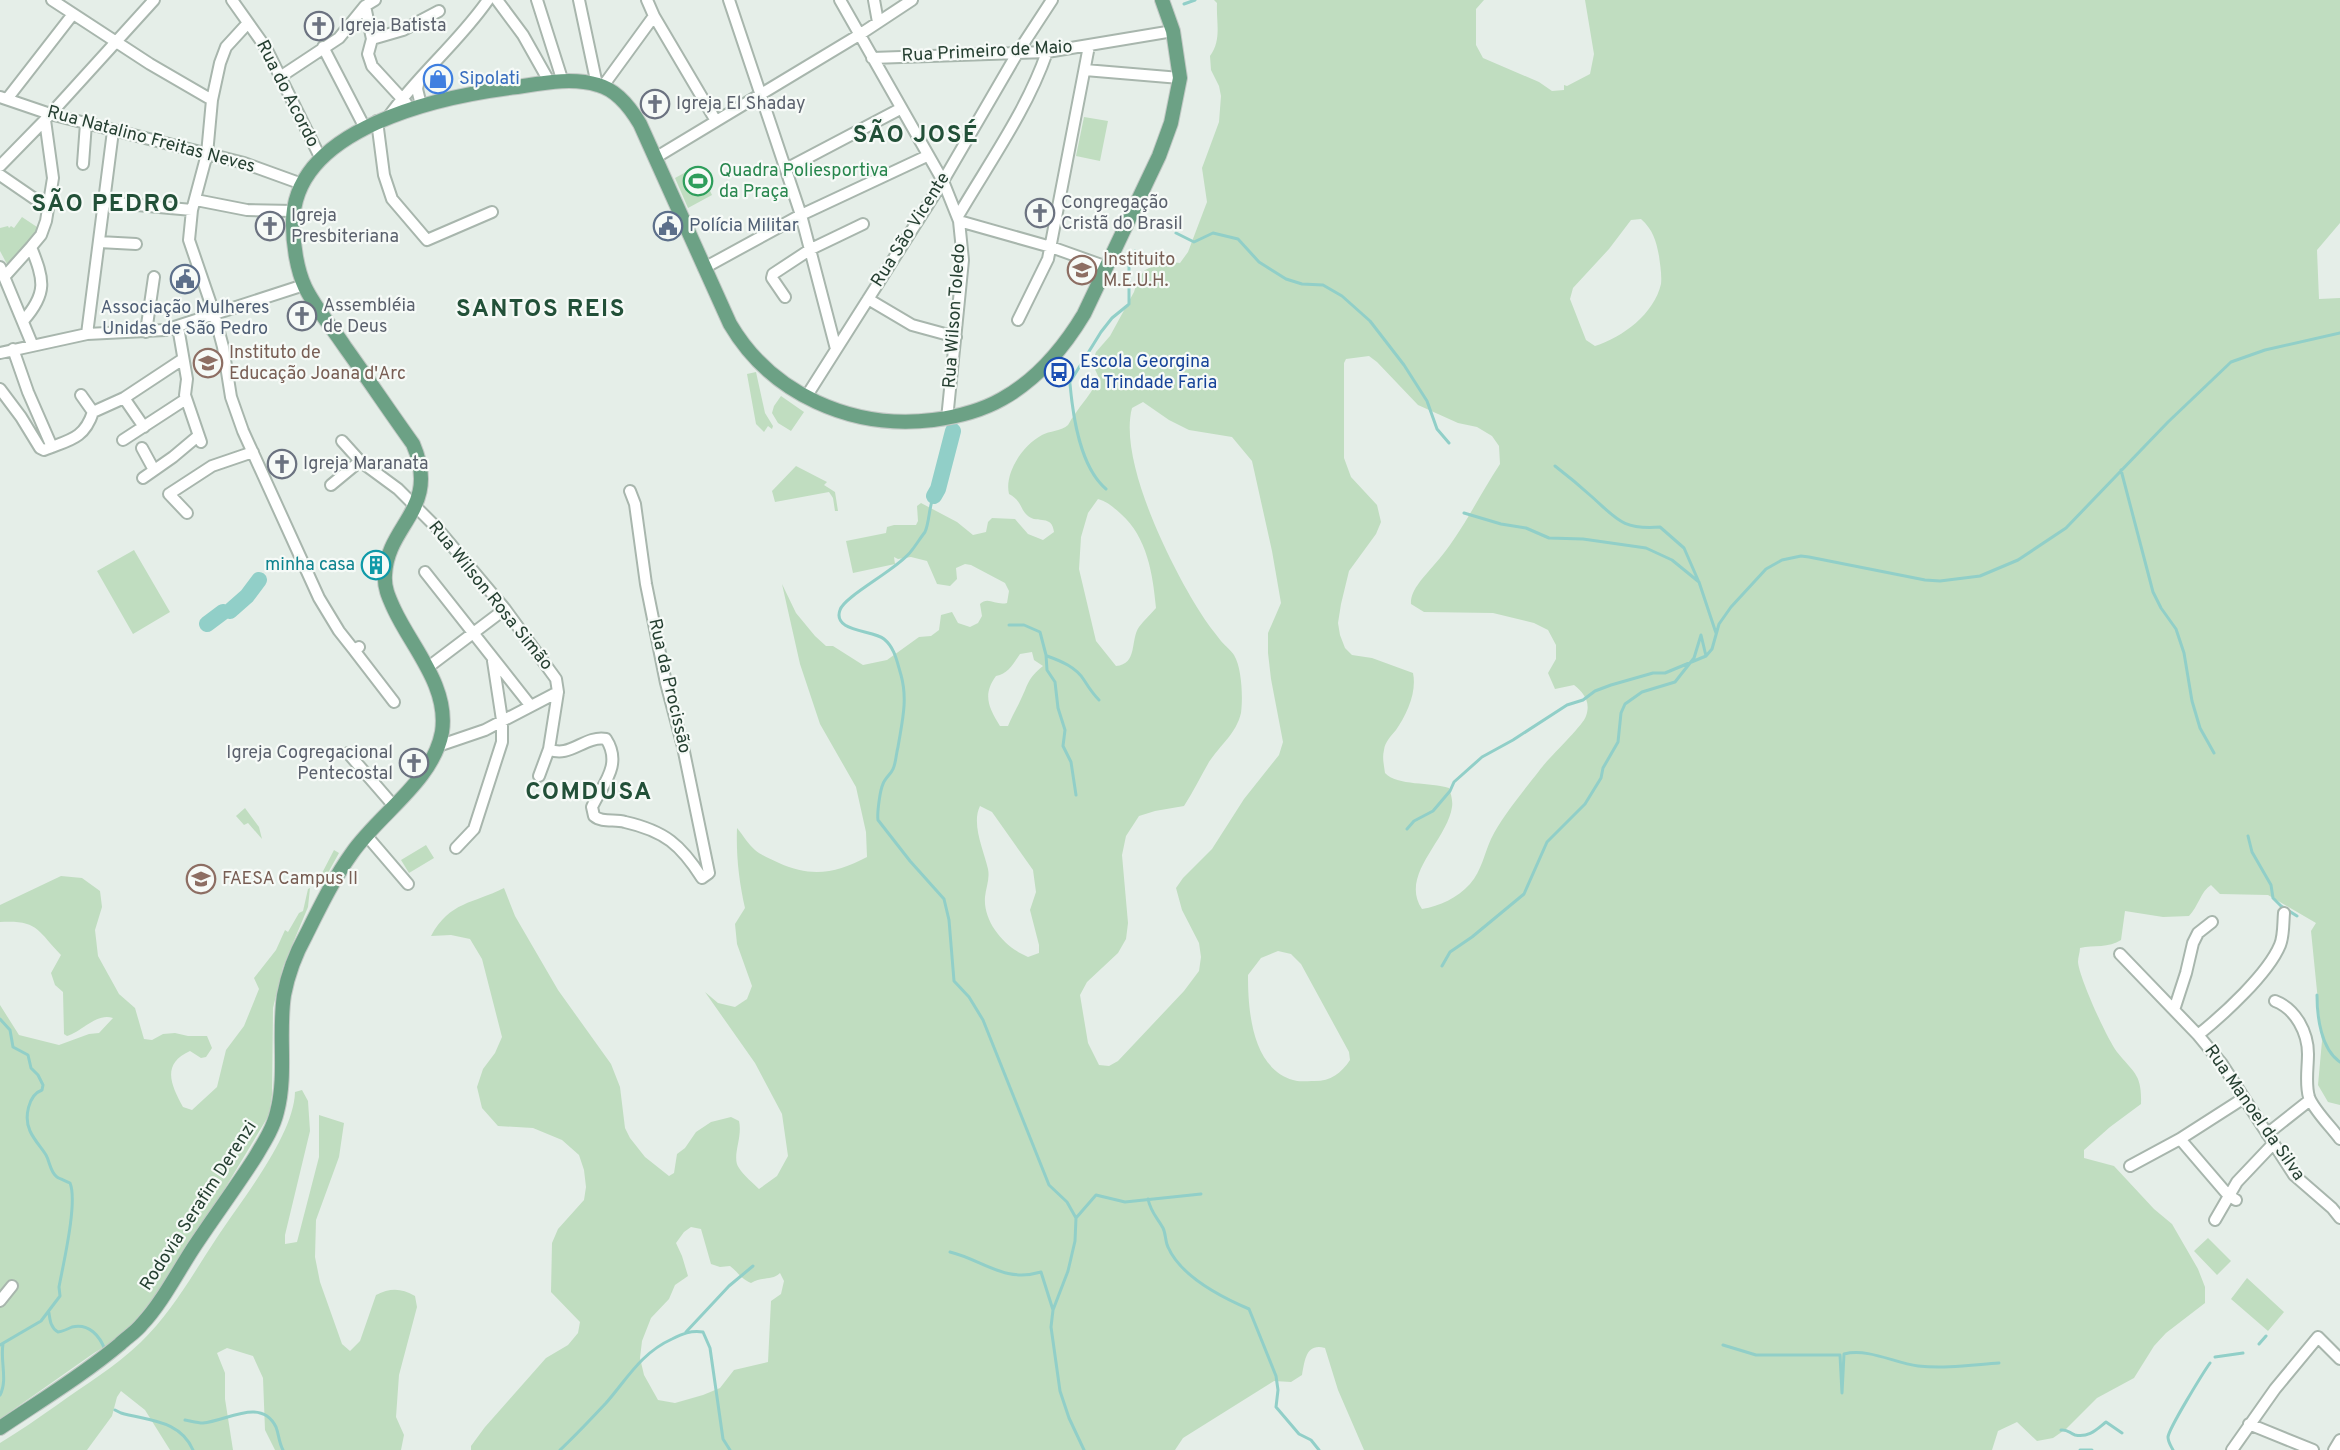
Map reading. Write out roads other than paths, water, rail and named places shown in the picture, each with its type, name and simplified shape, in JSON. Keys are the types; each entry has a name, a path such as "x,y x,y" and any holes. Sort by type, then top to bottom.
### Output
{"main road":[{"path":"416,507 421,475 413,444 304,285 294,243 294,212 302,183 321,159 377,122 411,104 557,82 600,86 626,104 640,124 730,324 744,346 767,371 806,398 867,419 891,423 915,423 947,419 1002,400 1029,381 1050,362 1069,339 1084,314 1159,156 1172,123 1180,78 1173,31 1162,0"},
{"name":"Rodovia Serafim Derenzi","path":"0,1428 102,1359 142,1325 240,1180 275,1120 280,1096 284,995 292,964 343,867 366,835 429,767 438,746 443,721 442,705 424,663 402,626 387,594 386,570 392,549 416,507"}],"street":[{"path":"52,0 117,40 150,64 212,100"},
{"path":"0,166 154,0"},
{"name":"Rua do Acordo","path":"232,0 266,48 321,159"},
{"path":"280,77 339,38 365,6 375,0"},
{"path":"411,104 424,72 446,50 488,0"},
{"path":"497,0 557,82"},
{"path":"647,0 654,16 716,121"},
{"path":"729,0 801,215 836,349"},
{"path":"840,0 859,35"},
{"path":"874,0 878,22"},
{"path":"655,158 859,35 912,0"},
{"name":"Rua São Vicente","path":"806,398 943,181 1018,52 1052,0"},
{"path":"537,1 550,45 557,82"},
{"path":"579,1 600,86"},
{"path":"365,6 372,39 368,54 372,66 411,104"},
{"path":"372,39 403,30 439,10"},
{"path":"3,98 73,14"},
{"path":"600,86 654,16"},
{"path":"248,23 222,54 212,100 207,154 194,205 189,240 214,313 223,347 231,397 253,452 319,598 339,631 357,648 394,702"},
{"name":"Rua Primeiro de Maio","path":"872,58 1047,52 1173,31"},
{"name":"Rua Wilson Toledo","path":"859,35 943,181 959,218 963,260 947,419"},
{"path":"1018,320 1048,259 1089,46"},
{"path":"323,47 377,122 384,175 392,199 427,240 492,212"},
{"path":"1047,52 1018,114 959,218 1107,267"},
{"path":"1085,70 1180,78"},
{"path":"411,104 424,72"},
{"name":"Rua Natalino Freitas Neves","path":"3,98 44,121 86,123 244,164 302,183"},
{"path":"786,169 900,108"},
{"path":"36,344 28,333 2,271 32,247 41,235 46,221 53,178 44,121"},
{"path":"83,164 86,123"},
{"path":"87,334 113,131"},
{"path":"704,268 801,215 927,156"},
{"path":"0,176 48,208"},
{"path":"104,202 294,212"},
{"path":"785,297 772,275 811,249 863,224"},
{"path":"99,242 136,244"},
{"path":"23,321 37,304 43,283 32,247"},
{"path":"146,332 154,277"},
{"path":"0,353 87,334 146,332 178,327 214,313 304,285"},
{"path":"868,298 912,325 956,337"},
{"path":"143,478 199,439 186,399 187,379 178,327"},
{"path":"13,349 48,448"},
{"path":"0,389 40,448 48,448 70,441 83,433 93,412 124,398 183,359"},
{"path":"81,395 93,412"},
{"path":"124,398 144,427"},
{"path":"123,440 186,399"},
{"name":"Rua Wilson Rosa Simão","path":"342,441 360,461 393,484 437,528 505,609 543,659 556,679 558,690"},
{"path":"142,447 154,470"},
{"path":"187,513 169,494 212,466 253,452"},
{"path":"331,485 360,461"},
{"name":"Rua da Procissão","path":"549,749 559,752 567,751 591,740 606,739 611,749 612,769 592,807 594,816 603,820 627,822 665,837 685,852 702,878 709,873 648,594 635,504 630,491"},
{"path":"425,572 530,705"},
{"path":"424,663 474,634 505,609"},
{"path":"456,848 474,828 502,742 502,720 493,660"},
{"path":"438,746 484,730 558,690"},
{"path":"539,776 549,749 558,690"},
{"path":"348,753 393,805"},
{"path":"366,835 408,884"},
{"path":"2198,1035 2248,988 2275,954 2282,937 2284,913"},
{"path":"2174,1010 2193,943 2198,933 2212,922"},
{"name":"Rua Manoel da Silva","path":"2120,954 2198,1035 2222,1064 2294,1175 2336,1206 2340,1218"},
{"path":"2275,1001 2291,1013 2304,1032 2308,1052 2307,1084 2310,1100 2340,1139"},
{"path":"2130,1166 2180,1139 2244,1098"},
{"path":"2215,1220 2270,1139 2310,1100"},
{"path":"2180,1139 2232,1198"},
{"path":"0,1301 12,1286"},
{"path":"2232,1450 2275,1389 2318,1337 2340,1359"},
{"path":"2249,1424 2313,1450"},
{"path":"2334,1450 2340,1440"}],"waterway":[{"path":"1184,4 1195,0"},
{"path":"1176,233 1194,242 1213,233 1238,239 1259,262 1286,279 1302,284 1323,285 1342,296 1370,321 1404,365 1427,401 1437,429 1449,443"},
{"path":"1129,304 1129,262 1135,251"},
{"path":"1070,382 1101,332 1112,318 1128,305"},
{"path":"1407,829 1414,821 1433,811 1450,791 1454,782 1482,757 1567,705 1583,700 1595,691 1611,685 1653,673 1665,673 1706,656 1712,649 1719,624 1731,607 1766,569 1782,560 1801,556 1809,557 1925,580 1940,581 1980,576 2018,560 2066,528 2168,422 2231,362 2265,350 2340,333"},
{"path":"1070,384 1079,441 1090,468 1106,489"},
{"path":"934,496 938,489 953,431"},
{"path":"1555,466 1614,517 1637,527 1660,527 1684,548 1698,580"},
{"path":"2121,470 2153,592 2176,629 2184,653 2192,701 2200,728 2214,753"},
{"path":"932,501 925,532 912,550 896,565 851,597 840,610 839,617 842,623 879,636 888,643 895,656 903,684 904,711 895,761 882,787 878,820 944,899 949,920 954,981 969,997 983,1020 1049,1185 1067,1202 1076,1218 1075,1241 1068,1271 1053,1310 1051,1327 1060,1391 1069,1418 1084,1450"},
{"path":"1464,513 1501,524 1526,528 1549,538 1583,539 1646,548 1672,560 1699,582 1716,633"},
{"path":"230,611 247,596 259,580"},
{"path":"207,624 223,612"},
{"path":"1009,625 1024,625 1040,632 1047,670 1055,682 1058,708 1065,730 1063,746 1071,762 1076,795"},
{"path":"1442,966 1450,952 1524,894 1547,842 1585,804 1601,778 1603,768 1618,742 1621,713 1625,704 1642,692 1675,682 1694,658 1701,635 1706,656"},
{"path":"1047,656 1077,671 1099,700"},
{"path":"2248,836 2252,852 2271,885 2273,898 2297,916"},
{"path":"2317,995 2319,1022 2324,1041 2340,1062"},
{"path":"0,1019 10,1030 13,1047 28,1055 31,1068 43,1085 42,1090 33,1097 28,1108 27,1120 30,1131 46,1155 51,1170 58,1178 70,1183 72,1192 69,1234 59,1287 60,1296 41,1321 0,1345"},
{"path":"1076,1218 1096,1195 1125,1202 1201,1194"},
{"path":"1148,1199 1152,1211 1163,1228 1168,1247 1182,1268 1214,1292 1249,1309 1276,1376 1278,1390 1276,1407 1299,1434 1311,1440 1319,1450"},
{"path":"950,1252 1005,1273 1028,1275 1041,1272 1053,1310"},
{"path":"686,1332 729,1286 753,1266"},
{"path":"49,1313 52,1326 58,1332 72,1327 84,1327 97,1336 105,1350"},
{"path":"560,1450 606,1403 643,1359 661,1345 691,1332 703,1332 710,1348 723,1439 730,1450"},
{"path":"2259,1344 2266,1336"},
{"path":"0,1395 4,1377 3,1344"},
{"path":"1723,1345 1756,1355 1840,1355 1842,1393 1844,1354 1863,1353 1928,1367 1999,1363"},
{"path":"2215,1357 2243,1353"},
{"path":"2173,1450 2168,1439 2170,1432 2210,1363"},
{"path":"115,1410 172,1427 187,1440 193,1450"},
{"path":"185,1420 203,1423 243,1413 262,1413 270,1418 276,1427 283,1450"},
{"path":"2061,1430 2080,1436 2092,1432 2106,1422 2122,1433"},
{"path":"2080,1450 2092,1450"}],"place":[{"name":"Igreja Batista","path":"319,26"},
{"name":"Sipolati","path":"438,79"},
{"name":"Igreja El Shaday","path":"655,104"},
{"name":"Quadra Poliesportiva da Praça","path":"698,181"},
{"name":"Congregação Cristã do Brasil","path":"1040,213"},
{"name":"Igreja Presbiteriana","path":"270,226"},
{"name":"Polícia Militar","path":"668,226"},
{"name":"Instituito M.E.U.H.","path":"1082,270"},
{"name":"Associação Mulheres Unidas de São Pedro","path":"185,279"},
{"name":"Assembléia de Deus","path":"302,316"},
{"name":"Instituto de Educação Joana d'Arc","path":"208,363"},
{"name":"Escola Georgina da Trindade Faria","path":"1059,372"},
{"name":"Igreja Maranata","path":"282,464"},
{"name":"minha casa","path":"376,565"},
{"name":"Igreja Cogregacional Pentecostal","path":"414,763"},
{"name":"FAESA Campus II","path":"201,879"}],"district":[{"name":"SÃO JOSÉ","path":"916,136"},
{"name":"SÃO PEDRO","path":"106,205"},
{"name":"SANTOS REIS","path":"541,310"},
{"name":"COMDUSA","path":"589,793"}]}
